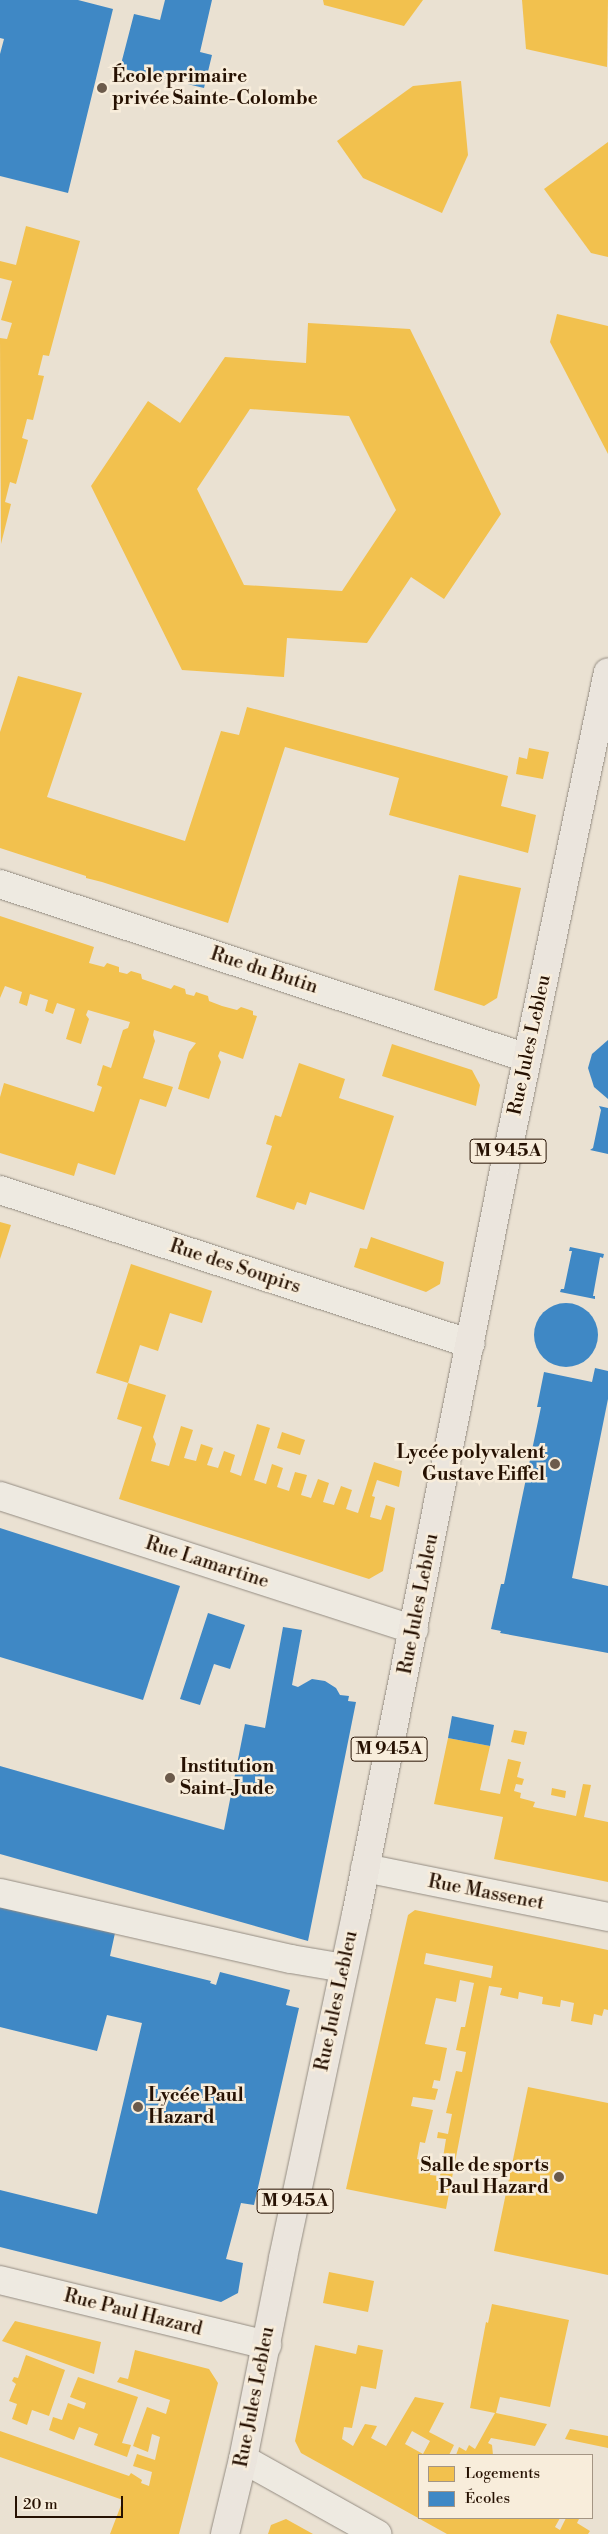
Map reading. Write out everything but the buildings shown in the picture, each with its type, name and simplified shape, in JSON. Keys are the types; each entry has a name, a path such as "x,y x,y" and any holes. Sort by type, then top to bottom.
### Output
{"main road":[{"name":"Rue Jules Lebleu","path":"225,2534 267,2345 414,1630 527,1058 608,673"}],"street":[{"name":"Rue du Butin","path":"0,884 527,1058"},
{"name":"Rue des Soupirs","path":"0,1190 470,1344"},
{"name":"Rue Lamartine","path":"0,1496 414,1630"},
{"name":"Rue Massenet","path":"365,1868 608,1917"},
{"path":"0,1893 291,1959 344,1968"},
{"name":"Rue Paul Hazard","path":"0,2280 267,2345"},
{"path":"243,2459 377,2534"}],"place":[{"name":"École primaire privée Sainte-Colombe","path":"102,88"},
{"name":"Lycée polyvalent Gustave Eiffel","path":"555,1464"},
{"name":"Institution Saint-Jude","path":"170,1778"},
{"name":"Lycée Paul Hazard","path":"138,2107"},
{"name":"Salle de sports Paul Hazard","path":"559,2177"}]}
